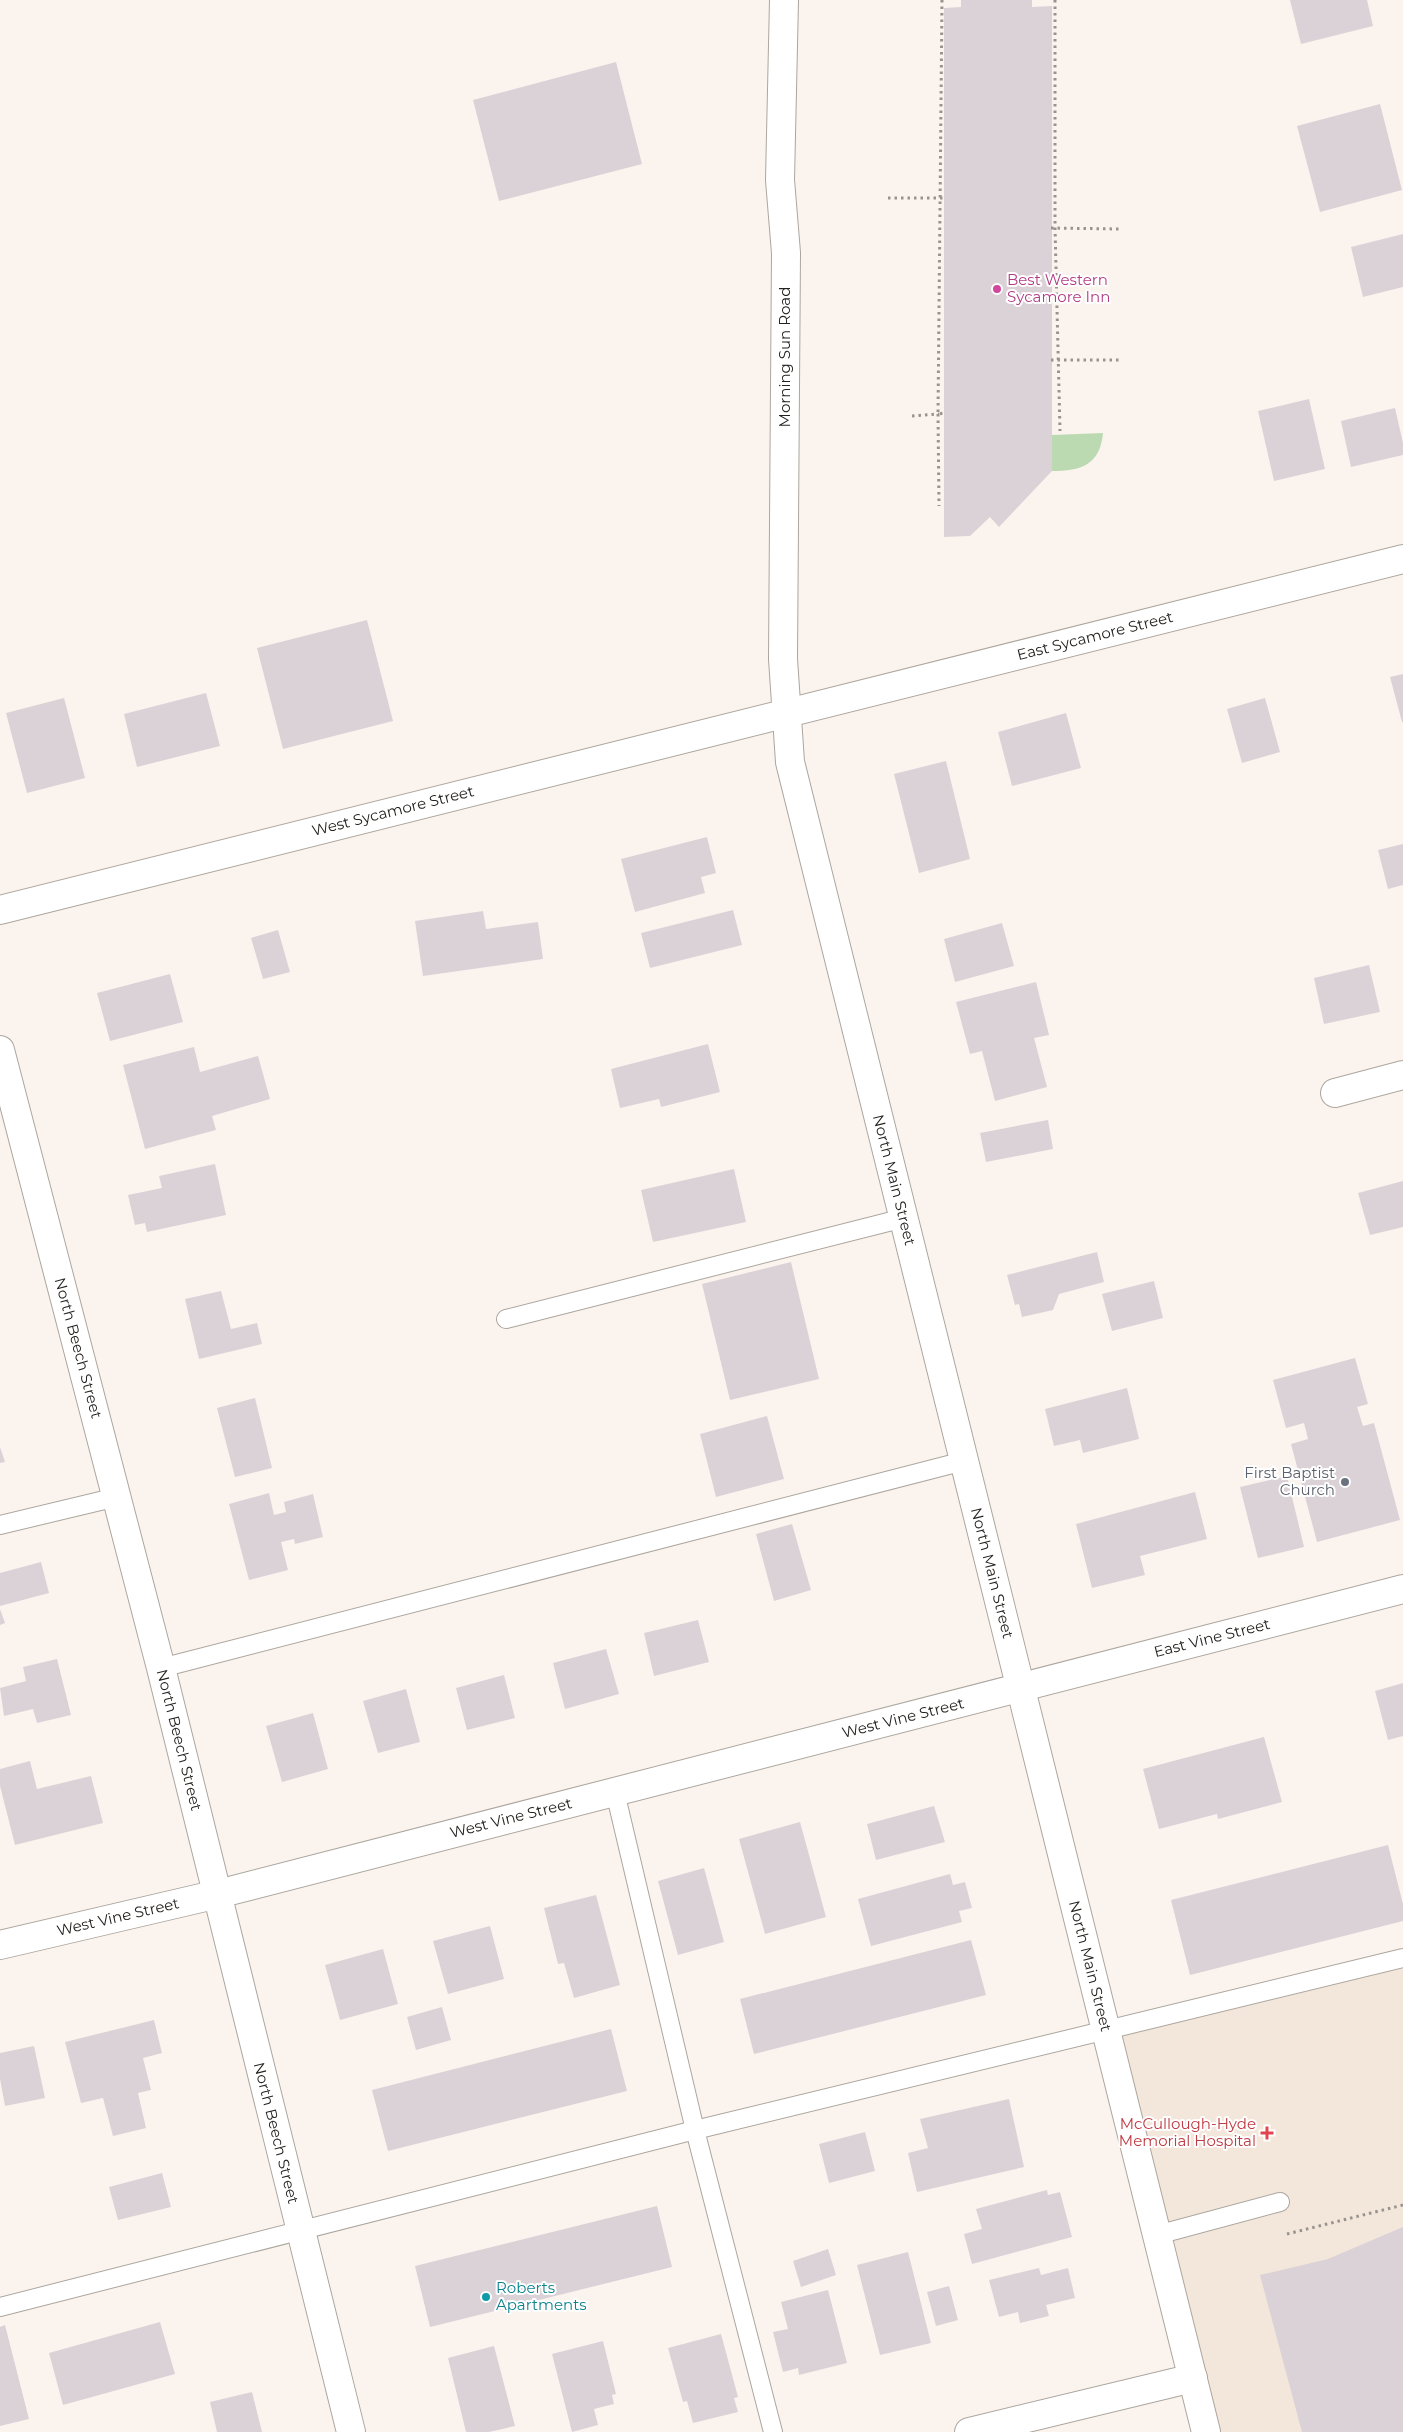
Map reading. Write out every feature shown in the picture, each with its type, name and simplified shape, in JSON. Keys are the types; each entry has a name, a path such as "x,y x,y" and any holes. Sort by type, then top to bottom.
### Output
{"street":[{"name":"Morning Sun Road","path":"784,0 780,180 786,253 783,659 787,713"},
{"name":"East Sycamore Street","path":"787,713 1403,559"},
{"name":"West Sycamore Street","path":"0,910 787,713"},
{"name":"North Main Street","path":"787,713 790,762 1206,2432"},
{"name":"North Beech Street","path":"0,1050 161,1668 300,2232 352,2432"},
{"path":"1335,1093 1403,1075"},
{"name":"East Vine Street","path":"1021,1688 1403,1589"},
{"name":"West Vine Street","path":"0,1945 218,1894 1021,1688"},
{"path":"969,2432 1193,2378"}],"lane":[{"path":"506,1319 904,1218"},
{"path":"161,1668 964,1461"},
{"path":"0,1525 117,1497"},
{"path":"615,1792 695,2130 773,2432"},
{"path":"0,2307 695,2130 1403,1958"},
{"path":"1157,2235 1280,2202"}],"path":[{"path":"939,506 938,414 942,198 942,0"},
{"path":"1055,0 1055,227 1060,360 1060,431"},
{"path":"888,198 942,198"},
{"path":"1051,228 1120,229"},
{"path":"1051,360 1121,360"},
{"path":"912,416 944,414"},
{"path":"1282,2235 1403,2205"}],"shaded area":[{"name":"McCullough-Hyde Memorial Hospital","path":"1403,1958 1403,2432 1206,2432 1106,2030"}],"green space":[{"path":"1103,433 1098,452 1087,464 1072,470 1052,471 1052,435"}],"building":[{"name":"Best Western Sycamore Inn","path":"961,0 1032,0 1032,7 1052,6 1052,471 999,527 990,517 970,536 944,537 944,8 961,7"},
{"path":"1290,0 1367,0 1373,26 1301,44"},
{"path":"616,62 642,164 499,201 473,100"},
{"path":"1380,104 1402,190 1320,212 1297,126"},
{"path":"1403,234 1403,287 1363,297 1351,247"},
{"path":"1309,399 1325,469 1274,481 1258,411"},
{"path":"1395,408 1403,443 1403,455 1351,467 1341,421"},
{"path":"367,620 393,721 283,749 257,648"},
{"path":"1403,674 1403,722 1402,722 1390,677"},
{"path":"206,693 220,746 137,767 124,714"},
{"path":"64,698 85,778 27,793 6,713"},
{"path":"1265,698 1280,752 1242,763 1227,709"},
{"path":"1066,713 1081,768 1012,786 998,732"},
{"path":"946,761 970,859 919,873 894,774"},
{"path":"707,837 716,873 701,877 705,893 635,912 621,859"},
{"path":"1403,844 1403,885 1388,889 1378,850"},
{"path":"733,910 742,945 650,968 641,933"},
{"path":"483,911 486,929 538,922 543,959 423,976 415,921"},
{"path":"1002,923 1014,966 955,982 944,939"},
{"path":"278,930 290,972 263,979 251,938"},
{"path":"1369,965 1380,1012 1324,1024 1314,978"},
{"path":"170,974 183,1022 110,1041 97,993"},
{"path":"1036,982 1049,1035 1034,1038 1047,1087 995,1101 982,1051 970,1054 956,1002"},
{"path":"708,1044 720,1092 661,1107 659,1099 620,1108 611,1069"},
{"path":"194,1047 200,1072 258,1056 270,1099 212,1116 216,1130 145,1149 123,1065"},
{"path":"1048,1120 1053,1149 986,1162 980,1133"},
{"path":"215,1164 226,1215 147,1232 145,1223 135,1225 128,1195 162,1188 159,1176"},
{"path":"734,1169 746,1222 653,1242 641,1190"},
{"path":"1403,1181 1403,1227 1370,1235 1358,1193"},
{"path":"1097,1252 1104,1282 1059,1294 1053,1310 1022,1317 1019,1304 1015,1305 1007,1275"},
{"path":"791,1262 819,1379 730,1400 702,1284"},
{"path":"1154,1281 1163,1318 1112,1331 1102,1294"},
{"path":"221,1291 231,1329 257,1323 262,1344 199,1359 185,1299"},
{"name":"First Baptist Church","path":"1355,1358 1368,1404 1357,1407 1363,1426 1374,1423 1400,1520 1317,1542 1291,1444 1308,1439 1304,1423 1286,1428 1273,1380"},
{"path":"1127,1388 1139,1439 1083,1453 1080,1440 1054,1446 1045,1409"},
{"path":"255,1398 272,1468 235,1477 217,1408"},
{"path":"767,1416 784,1479 716,1497 700,1434"},
{"path":"0,1447 5,1462 0,1463"},
{"path":"1287,1476 1304,1547 1258,1558 1240,1487"},
{"path":"1195,1492 1207,1539 1140,1556 1145,1575 1092,1588 1076,1524"},
{"path":"269,1493 274,1515 286,1512 284,1502 313,1494 323,1537 295,1544 294,1539 281,1542 288,1570 249,1580 229,1504"},
{"path":"792,1524 811,1590 774,1601 756,1534"},
{"path":"41,1562 49,1593 0,1606 0,1573"},
{"path":"0,1609 5,1623 0,1625"},
{"path":"698,1620 709,1662 654,1676 644,1633"},
{"path":"606,1649 619,1694 565,1709 553,1663"},
{"path":"57,1659 71,1715 37,1723 33,1709 4,1716 0,1688 26,1681 23,1667"},
{"path":"504,1675 515,1718 467,1730 456,1688"},
{"path":"1403,1683 1403,1736 1388,1740 1375,1691"},
{"path":"406,1689 420,1742 378,1753 363,1701"},
{"path":"313,1713 328,1769 282,1782 266,1726"},
{"path":"1264,1737 1282,1802 1218,1819 1217,1814 1159,1829 1143,1769"},
{"path":"30,1761 37,1789 91,1776 103,1823 15,1845 0,1786 0,1769"},
{"path":"934,1806 945,1842 876,1860 867,1824"},
{"path":"800,1822 826,1917 765,1934 739,1839"},
{"path":"1388,1845 1403,1904 1403,1921 1190,1975 1171,1900"},
{"path":"704,1868 724,1942 678,1955 658,1881"},
{"path":"950,1874 953,1885 965,1882 972,1908 959,1911 962,1922 871,1946 858,1899"},
{"path":"596,1895 620,1985 574,1998 564,1963 558,1964 544,1908"},
{"path":"490,1926 504,1979 448,1994 433,1941"},
{"path":"971,1940 986,1995 754,2054 740,1999"},
{"path":"383,1949 398,2004 340,2020 325,1965"},
{"path":"442,2007 451,2040 416,2050 407,2017"},
{"path":"154,2020 162,2053 143,2058 151,2090 138,2093 146,2128 113,2136 103,2098 81,2103 65,2042"},
{"path":"611,2029 627,2091 388,2151 372,2090"},
{"path":"34,2046 45,2098 5,2106 0,2079 0,2053"},
{"path":"1009,2099 1024,2167 917,2192 908,2153 928,2148 920,2119"},
{"path":"865,2132 875,2171 829,2183 819,2144"},
{"path":"162,2173 171,2207 118,2220 109,2187"},
{"path":"1047,2190 1048,2195 1060,2192 1072,2237 972,2264 964,2234 982,2229 976,2209"},
{"name":"Roberts Apartments","path":"657,2206 672,2267 430,2327 415,2266"},
{"path":"1403,2227 1403,2432 1302,2432 1260,2275 1328,2259"},
{"path":"828,2249 836,2275 801,2287 793,2261"},
{"path":"908,2252 931,2343 880,2355 857,2265"},
{"path":"1039,2268 1041,2275 1068,2268 1075,2298 1046,2305 1049,2316 1020,2323 1018,2312 999,2317 989,2280"},
{"path":"949,2286 958,2320 936,2326 927,2292"},
{"path":"828,2290 847,2363 799,2375 798,2368 783,2372 773,2332 788,2329 781,2302"},
{"path":"160,2322 175,2374 63,2405 49,2353"},
{"path":"5,2325 29,2419 0,2426 0,2327"},
{"path":"721,2334 738,2397 734,2398 738,2412 693,2423 687,2401 683,2402 668,2348"},
{"path":"603,2341 616,2394 612,2395 614,2404 594,2409 598,2425 572,2432 552,2354"},
{"path":"494,2346 515,2426 489,2432 466,2432 448,2358"},
{"path":"252,2392 262,2432 217,2432 210,2402"}],"place":[{"name":"Best Western Sycamore Inn","path":"997,289"},
{"name":"First Baptist Church","path":"1345,1482"},
{"name":"McCullough-Hyde Memorial Hospital","path":"1267,2133"},
{"name":"Roberts Apartments","path":"486,2297"}]}
